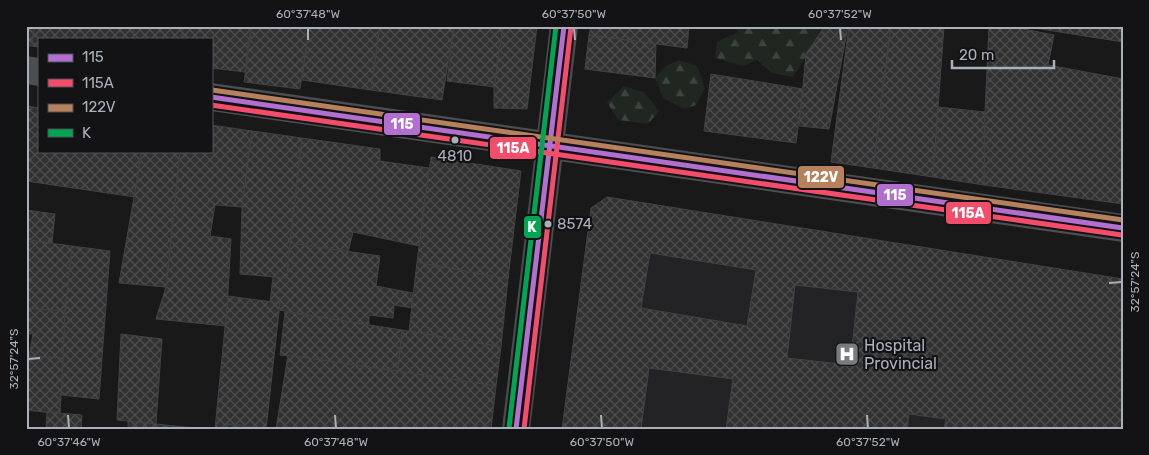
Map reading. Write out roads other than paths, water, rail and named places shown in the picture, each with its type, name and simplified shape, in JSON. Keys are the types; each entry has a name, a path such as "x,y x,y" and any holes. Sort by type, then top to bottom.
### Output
{"main road":[{"path":"516,429 564,26"}],"street":[{"path":"212,96 1123,228"}],"place":[{"name":"4810","path":"455,140"},
{"name":"8574","path":"548,224"},
{"name":"Hospital Provincial","path":"847,354"}]}
